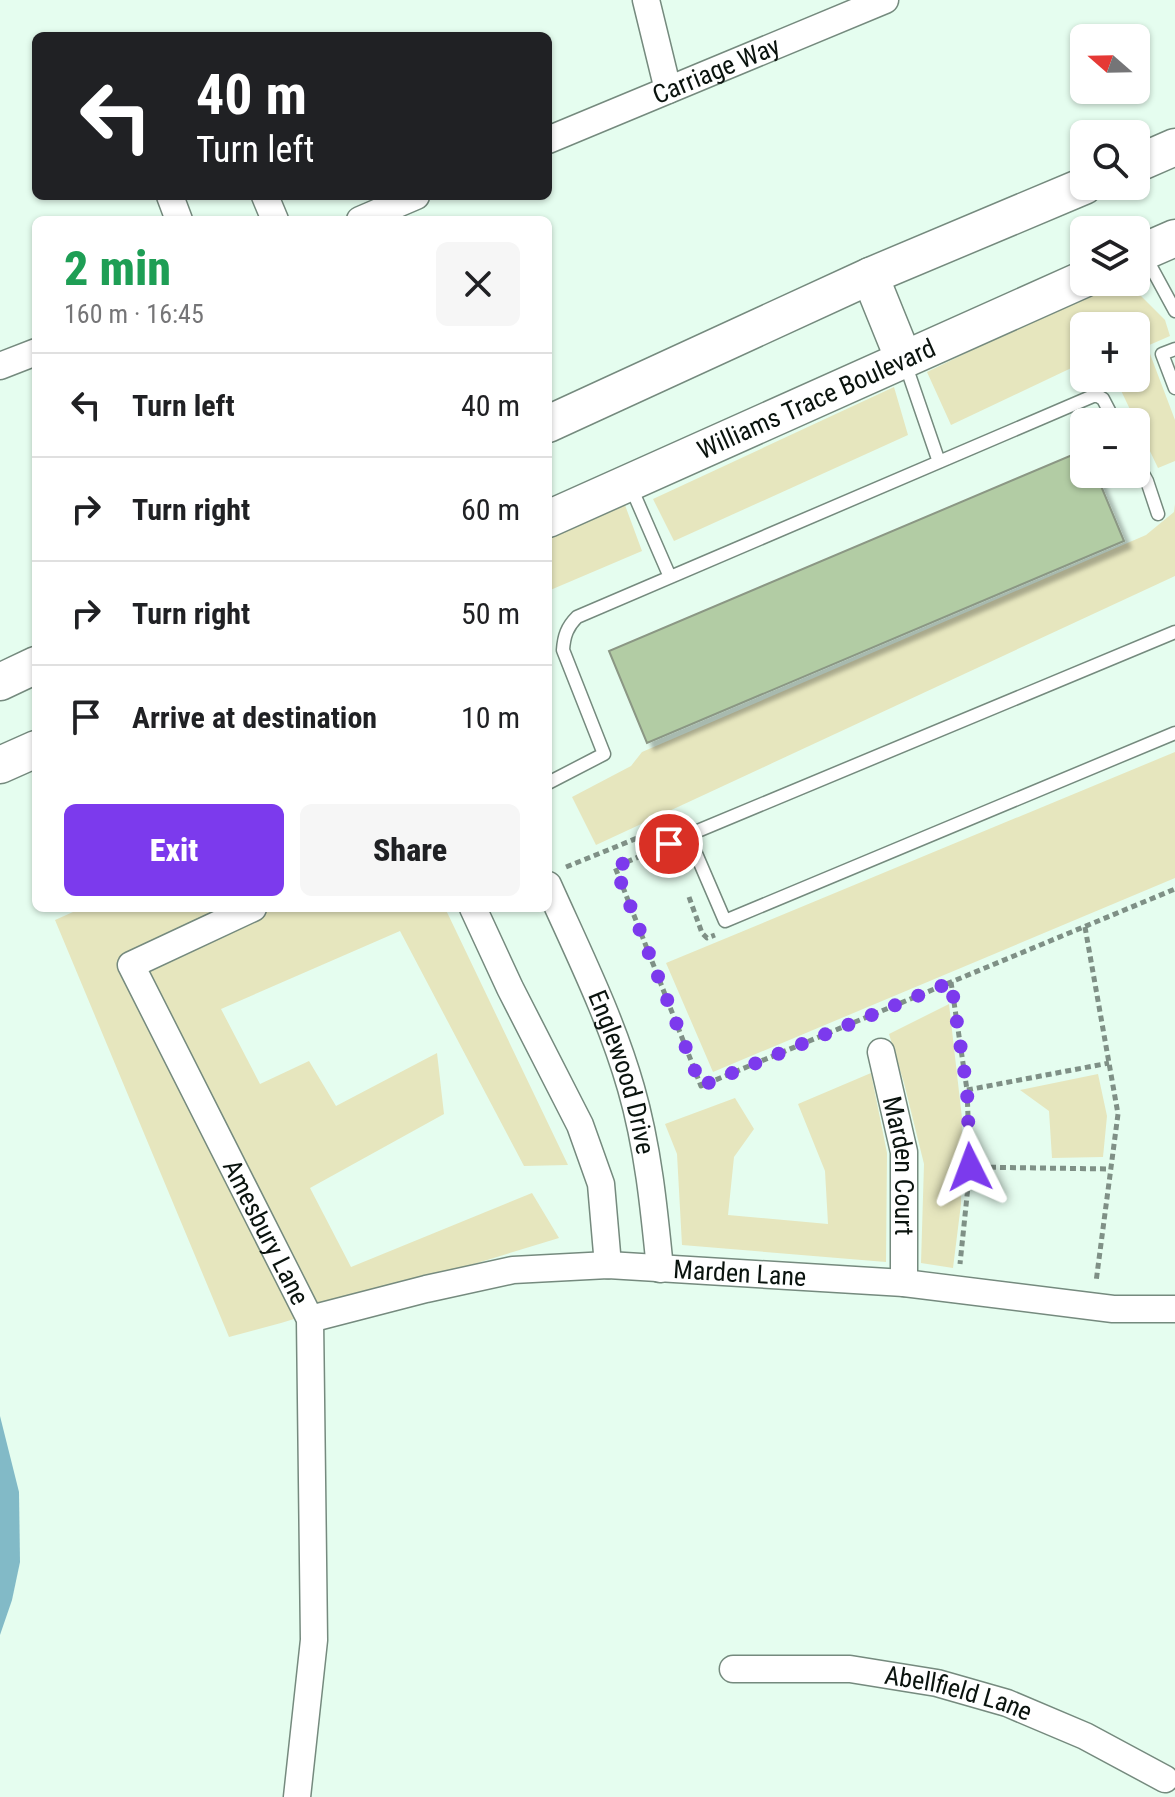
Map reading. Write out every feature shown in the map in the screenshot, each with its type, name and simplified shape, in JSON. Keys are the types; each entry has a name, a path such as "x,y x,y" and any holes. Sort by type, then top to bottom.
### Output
{"main road":[{"path":"1150,158 1175,147"},
{"path":"552,422 870,276 1070,192"},
{"path":"870,276 904,360"},
{"name":"Williams Trace Boulevard","path":"552,517 1070,285"},
{"path":"0,682 32,667"},
{"path":"0,765 32,751"}],"street":[{"path":"646,0 668,90"},
{"name":"Carriage Way","path":"552,138 885,0"},
{"path":"369,216 407,200"},
{"path":"0,366 32,354"},
{"name":"Englewood Drive","path":"552,894 601,1003 631,1088 651,1179 660,1269"},
{"name":"Amesbury Lane","path":"244,912 131,965 310,1319 314,1640 297,1797"},
{"name":"Englewood Drive","path":"475,912 580,1125 601,1184 608,1265"},
{"name":"Marden Court","path":"881,1052 904,1152 904,1283"},
{"name":"Marden Lane","path":"310,1319 513,1270 608,1265 904,1283 1113,1309 1175,1309"},
{"name":"Abellfield Lane","path":"733,1669 850,1669 937,1683 1020,1708 1085,1736 1164,1779"}],"lane":[{"path":"1152,248 1175,311"},
{"path":"1175,349 1162,354 1175,388"},
{"path":"904,360 939,462"},
{"path":"552,781 604,754 563,650 565,634 577,617 1093,396 1103,399 1108,408"},
{"path":"629,483 670,577"},
{"path":"1149,488 1158,514"},
{"path":"1175,632 688,835 725,921 1175,733"}],"path":[{"path":"688,835 615,867 701,1086 1175,889"},
{"path":"1085,927 1118,1114 1094,1295"},
{"path":"951,982 967,1090 970,1167 959,1275"},
{"path":"967,1090 1109,1063"},
{"path":"970,1167 1110,1169"}],"green space":[{"path":"1083,296 1141,296 1165,320 1170,336 1150,345 1150,312 1070,312 1070,369 951,425 927,372"},
{"path":"1150,354 1175,420 1175,461 1158,468 1150,451 1150,408 1129,408 1122,392 1150,392"},
{"path":"894,387 908,435 674,541 653,499"},
{"path":"622,497 642,551 552,589 552,530"},
{"path":"1175,504 1175,576 596,845 572,797 631,766 642,752 1146,535 1174,512"},
{"path":"1175,752 1175,878 713,1072 666,963"},
{"path":"73,912 447,912 568,1165 524,1166 400,931 221,1009 260,1084 309,1061 336,1106 437,1053 444,1114 310,1188 351,1267 532,1193 559,1238 229,1337 55,920"},
{"path":"949,1004 962,1118 961,1204 953,1268 921,1263 924,1164 889,1034"},
{"path":"871,1073 887,1153 886,1262 682,1245 677,1154 665,1124 735,1098 754,1129 734,1157 728,1215 828,1224 825,1171 798,1104"},
{"path":"1098,1074 1107,1116 1103,1157 1052,1158 1049,1111 1020,1090"}],"water":[{"path":"0,1416 19,1492 20,1562 0,1635"}],"building":[{"path":"1070,456 1070,488 1102,488 1124,541 647,743 609,651"}],"route":[{"path":"669,844 615,867 701,1086 951,982 967,1090 970,1167"}]}
